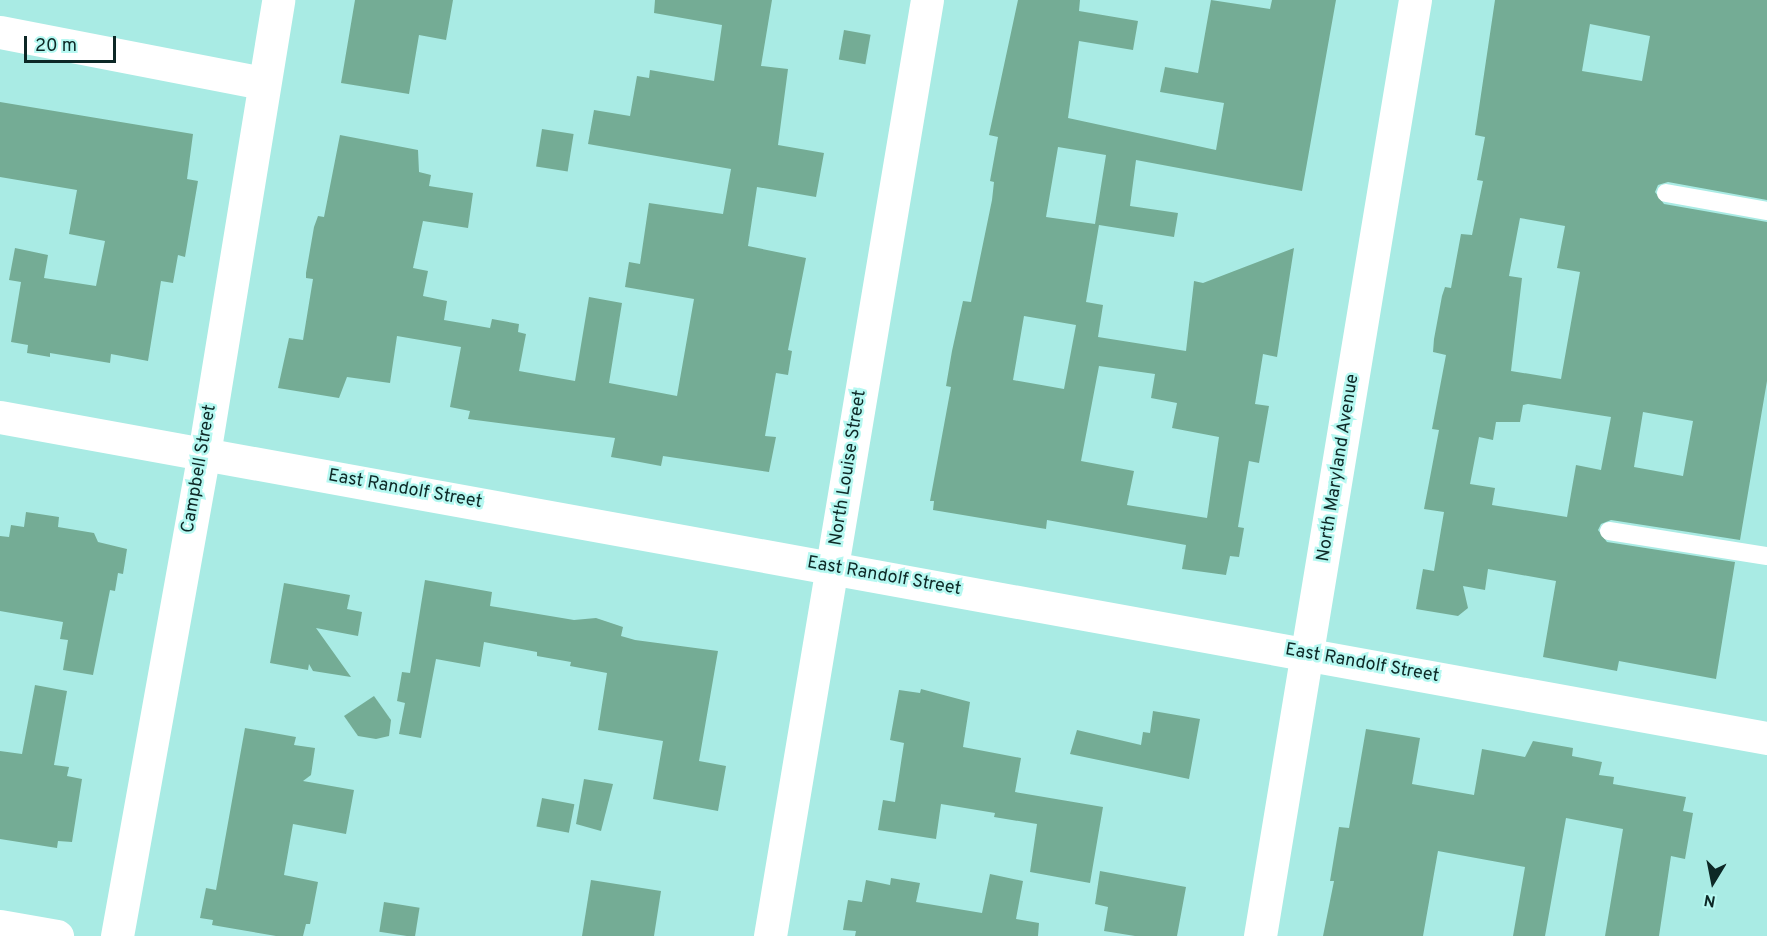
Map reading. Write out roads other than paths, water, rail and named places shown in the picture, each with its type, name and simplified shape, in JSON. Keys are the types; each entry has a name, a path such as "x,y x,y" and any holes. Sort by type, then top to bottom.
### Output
{"street":[{"name":"Campbell Street","path":"117,936 204,454 278,0"},
{"name":"North Louise Street","path":"770,936 927,0"},
{"name":"North Maryland Avenue","path":"1260,936 1415,0"},
{"path":"0,32 263,83"},
{"name":"East Randolf Street","path":"0,417 1767,738"},
{"path":"0,926 57,936"}],"lane":[{"path":"1666,193 1767,211"},
{"path":"1609,531 1767,556"}]}
